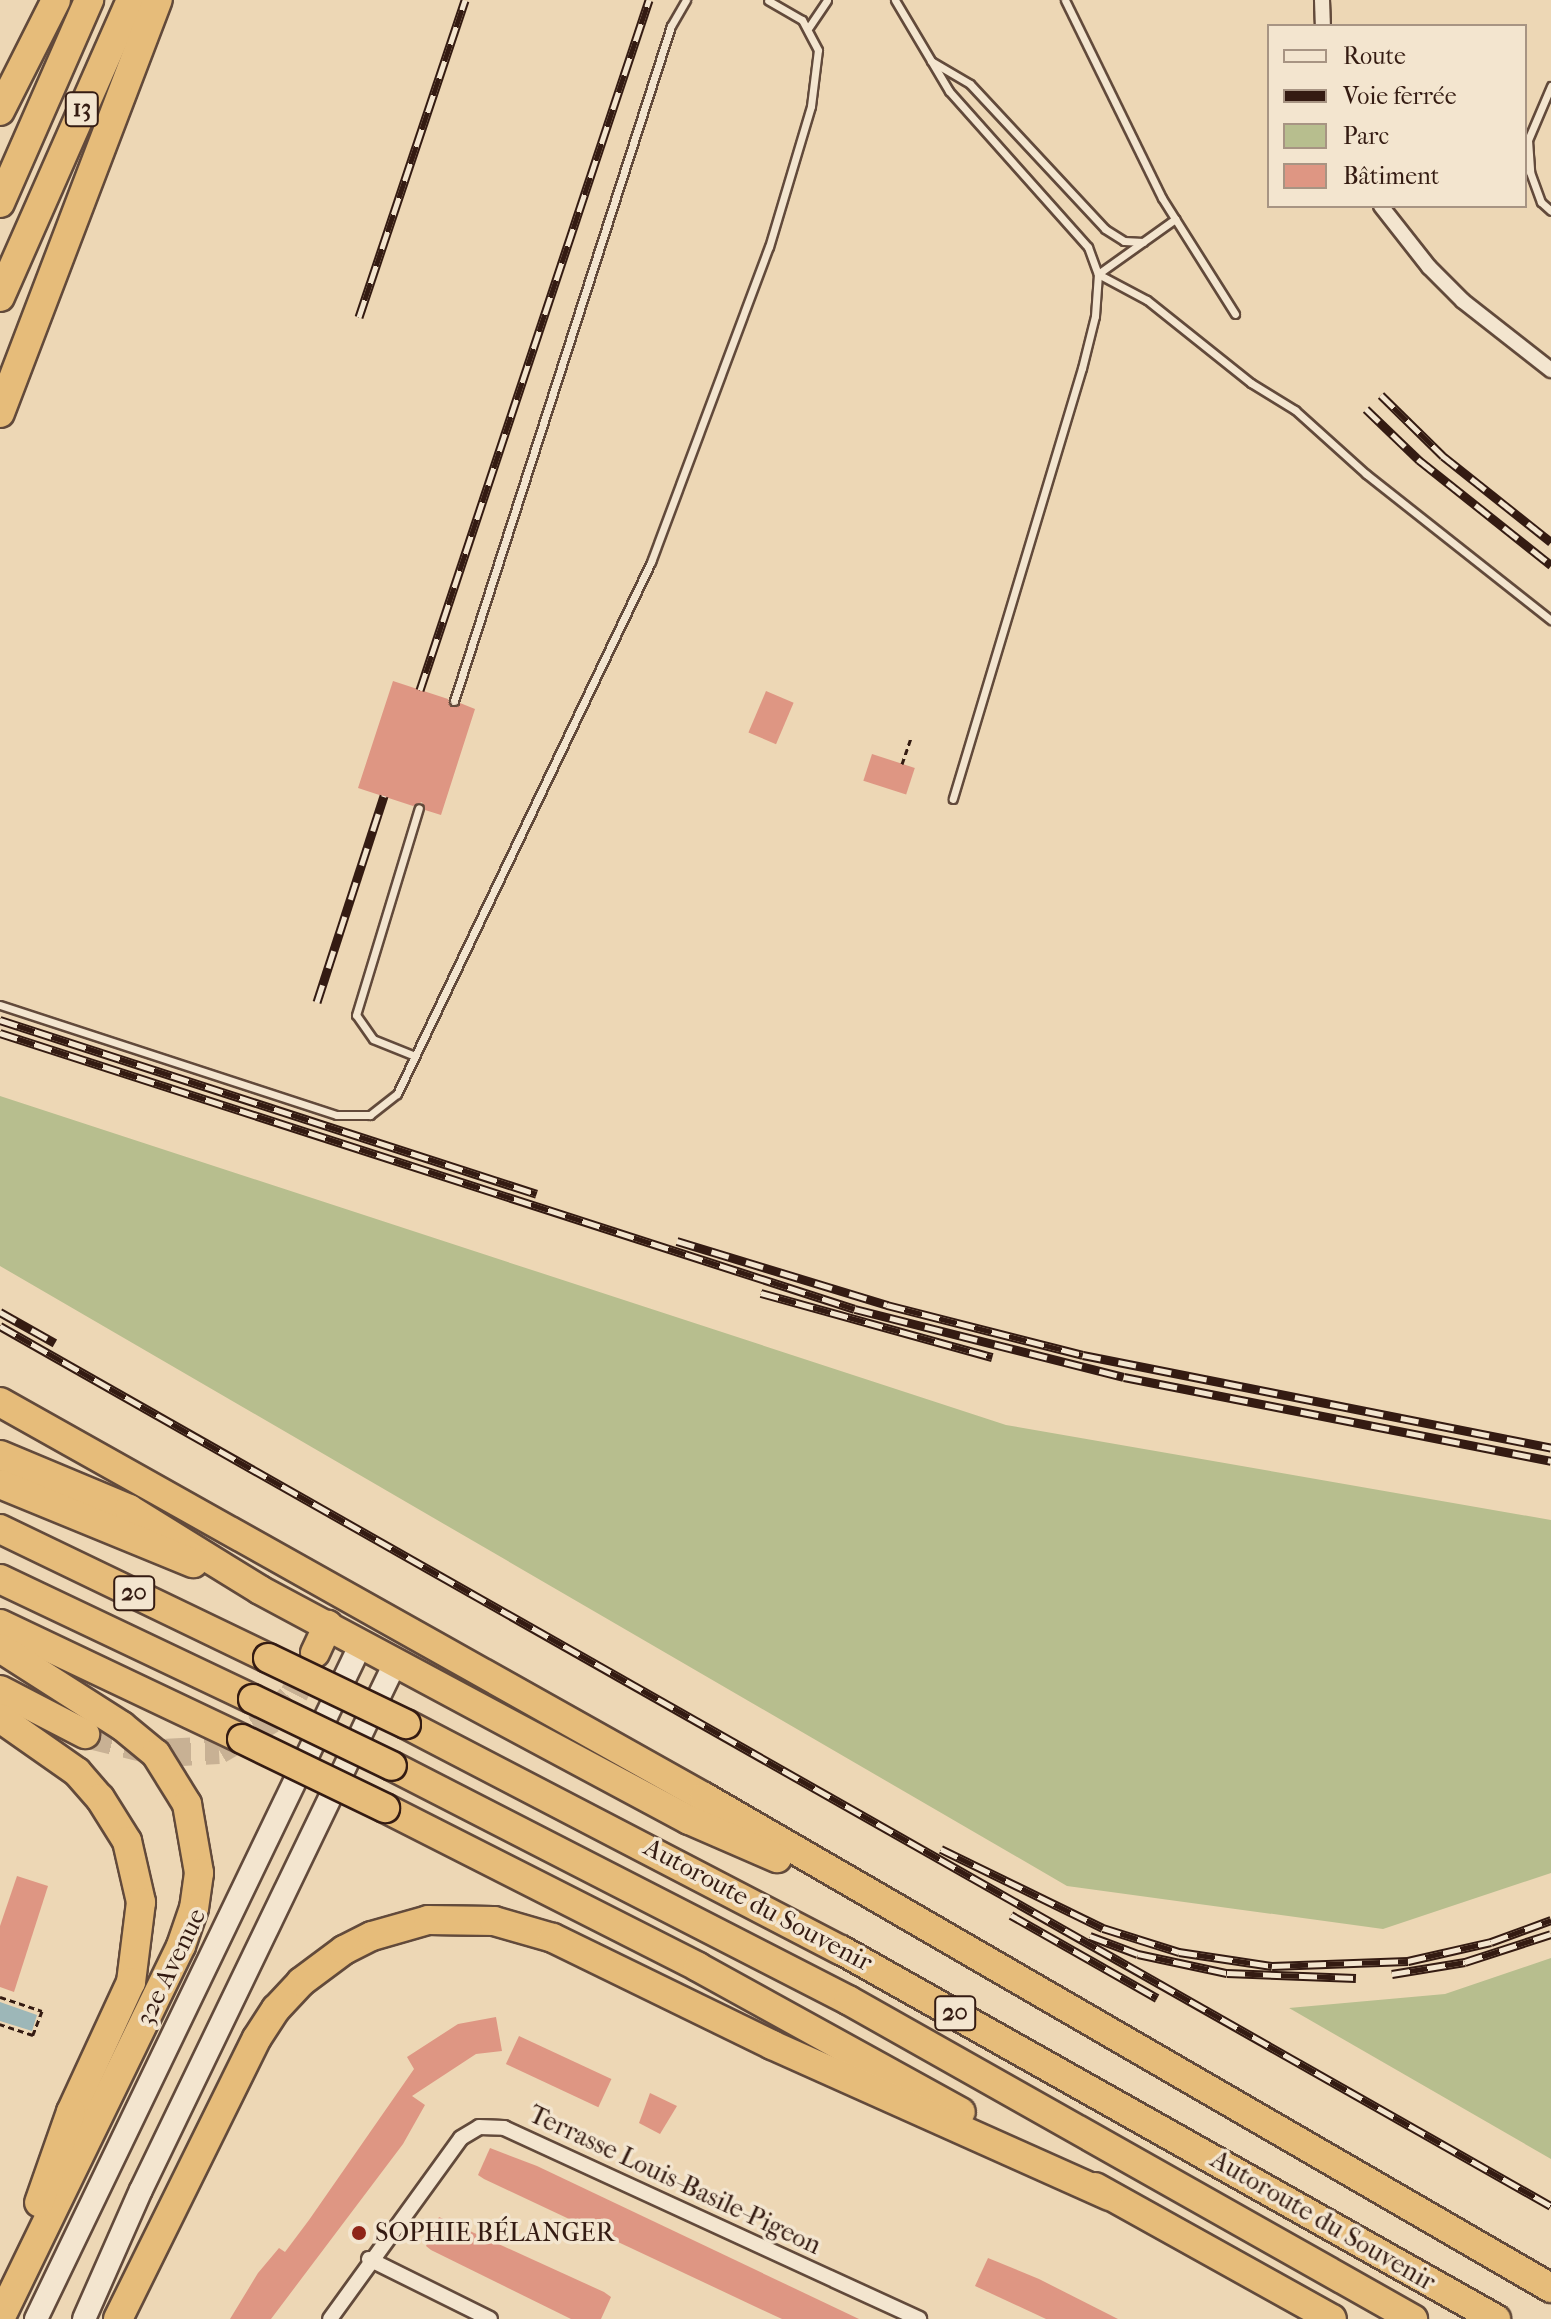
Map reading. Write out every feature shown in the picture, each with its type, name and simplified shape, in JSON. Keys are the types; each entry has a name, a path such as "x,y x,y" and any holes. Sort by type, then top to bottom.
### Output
{"highway":[{"path":"0,111 56,0"},
{"name":"13","path":"0,203 89,0"},
{"name":"13","path":"0,297 131,0"},
{"path":"0,413 158,0"},
{"path":"0,1402 690,1789 877,1902 1551,2288"},
{"path":"0,1455 129,1509 260,1590 689,1820 877,1902"},
{"path":"0,1484 260,1590"},
{"name":"Autoroute du Souvenir","path":"0,1529 406,1724 814,1935 1496,2319"},
{"name":"Autoroute du Souvenir","path":"0,1579 392,1766 848,2000 1413,2319"},
{"path":"0,1624 385,1808 698,1967 1332,2319"},
{"path":"315,1653 328,1625"},
{"path":"0,1648 122,1726 156,1754 190,1813 199,1873 194,1908 181,1946 0,2319"},
{"path":"0,1690 85,1734"},
{"path":"0,1718 77,1772 110,1812 132,1856 142,1919 131,1982 71,2112 0,2313"},
{"path":"118,2319 257,2038 276,2009 301,1982 344,1950 372,1936 428,1920 494,1921 553,1938 772,2045 1109,2196"}],"main road":[{"name":"32e Avenue","path":"36,2319 362,1642"},
{"path":"84,2319 141,2190 396,1661"}],"street":[{"path":"1322,0 1323,24"},
{"path":"1383,208 1429,267 1463,301 1551,370"},
{"name":"Terrasse Louis-Basile-Pigeon","path":"335,2317 369,2259 461,2138 479,2127 504,2128 919,2319"},
{"path":"369,2259 490,2319"}],"lane":[{"path":"454,701 666,40 686,0"},
{"path":"0,1005 349,1118 370,1115 391,1101 582,715 651,562 705,424 809,115 818,50 809,27 768,0"},
{"path":"809,27 827,0"},
{"path":"895,0 927,58 976,127 1088,247 1098,274 1086,356 953,799"},
{"path":"1065,0 1110,100 1175,219 1235,314"},
{"path":"927,58 970,84 1105,229 1124,241 1143,242"},
{"path":"1551,86 1528,140 1530,172 1541,202 1551,211"},
{"path":"1098,274 1175,219"},
{"path":"1098,274 1147,300 1251,383 1295,410 1366,474 1551,620"},
{"path":"415,1056 373,1039 356,1015 419,808"}],"path":[{"path":"902,764 911,738"},
{"path":"0,1997 42,2011 33,2035 0,2024"}],"green space":[{"path":"0,1096 1006,1425 1551,1520 1551,1873 1383,1929 1067,1886 0,1266"},
{"path":"1551,1958 1551,2159 1289,2008 1445,1994"}],"water":[{"path":"0,2002 37,2015 32,2031 0,2021"}],"building":[{"path":"393,681 448,699 451,707 460,703 475,709 441,815 425,810 422,802 413,806 358,788"},
{"path":"766,691 794,703 776,744 748,732"},
{"path":"872,754 915,768 906,795 863,781"},
{"path":"17,1876 48,1886 14,1992 0,1987 0,1926"},
{"path":"496,2017 502,2051 476,2054 412,2096 425,2105 403,2144 271,2319 230,2319 258,2273 279,2248 285,2252 309,2220 414,2069 407,2057 458,2024"},
{"path":"519,2036 611,2079 598,2107 506,2064"},
{"path":"650,2093 677,2106 660,2134 639,2123"},
{"path":"490,2148 537,2166 859,2319 782,2319 769,2313 484,2179 478,2175"},
{"path":"439,2217 604,2292 611,2297 601,2319 571,2319 431,2250 426,2246"},
{"path":"988,2258 1039,2279 1118,2319 1046,2319 975,2286"}],"tunnel":[{"path":"85,1734 163,1753 219,1750 272,1719 294,1694 314,1656"}],"railway":[{"path":"359,317 465,0"},
{"path":"420,690 649,0"},
{"path":"1381,395 1443,456 1551,542"},
{"path":"1366,409 1419,460 1551,565"},
{"path":"317,1002 384,796"},
{"path":"0,1020 537,1194"},
{"path":"0,1033 855,1309 1124,1377 1551,1461"},
{"path":"677,1241 887,1305 1083,1355 1551,1448"},
{"path":"761,1293 992,1357"},
{"path":"0,1312 55,1343"},
{"path":"0,1326 1551,2206"},
{"path":"941,1849 1103,1928 1179,1952 1272,1966 1408,1961 1491,1942 1551,1920"},
{"path":"1011,1915 1157,1998"},
{"path":"1392,1974 1465,1962 1551,1934"},
{"path":"1090,1936 1138,1954 1227,1973 1356,1978"}],"place":[{"name":"SOPHIE BÉLANGER","path":"359,2233"}]}
